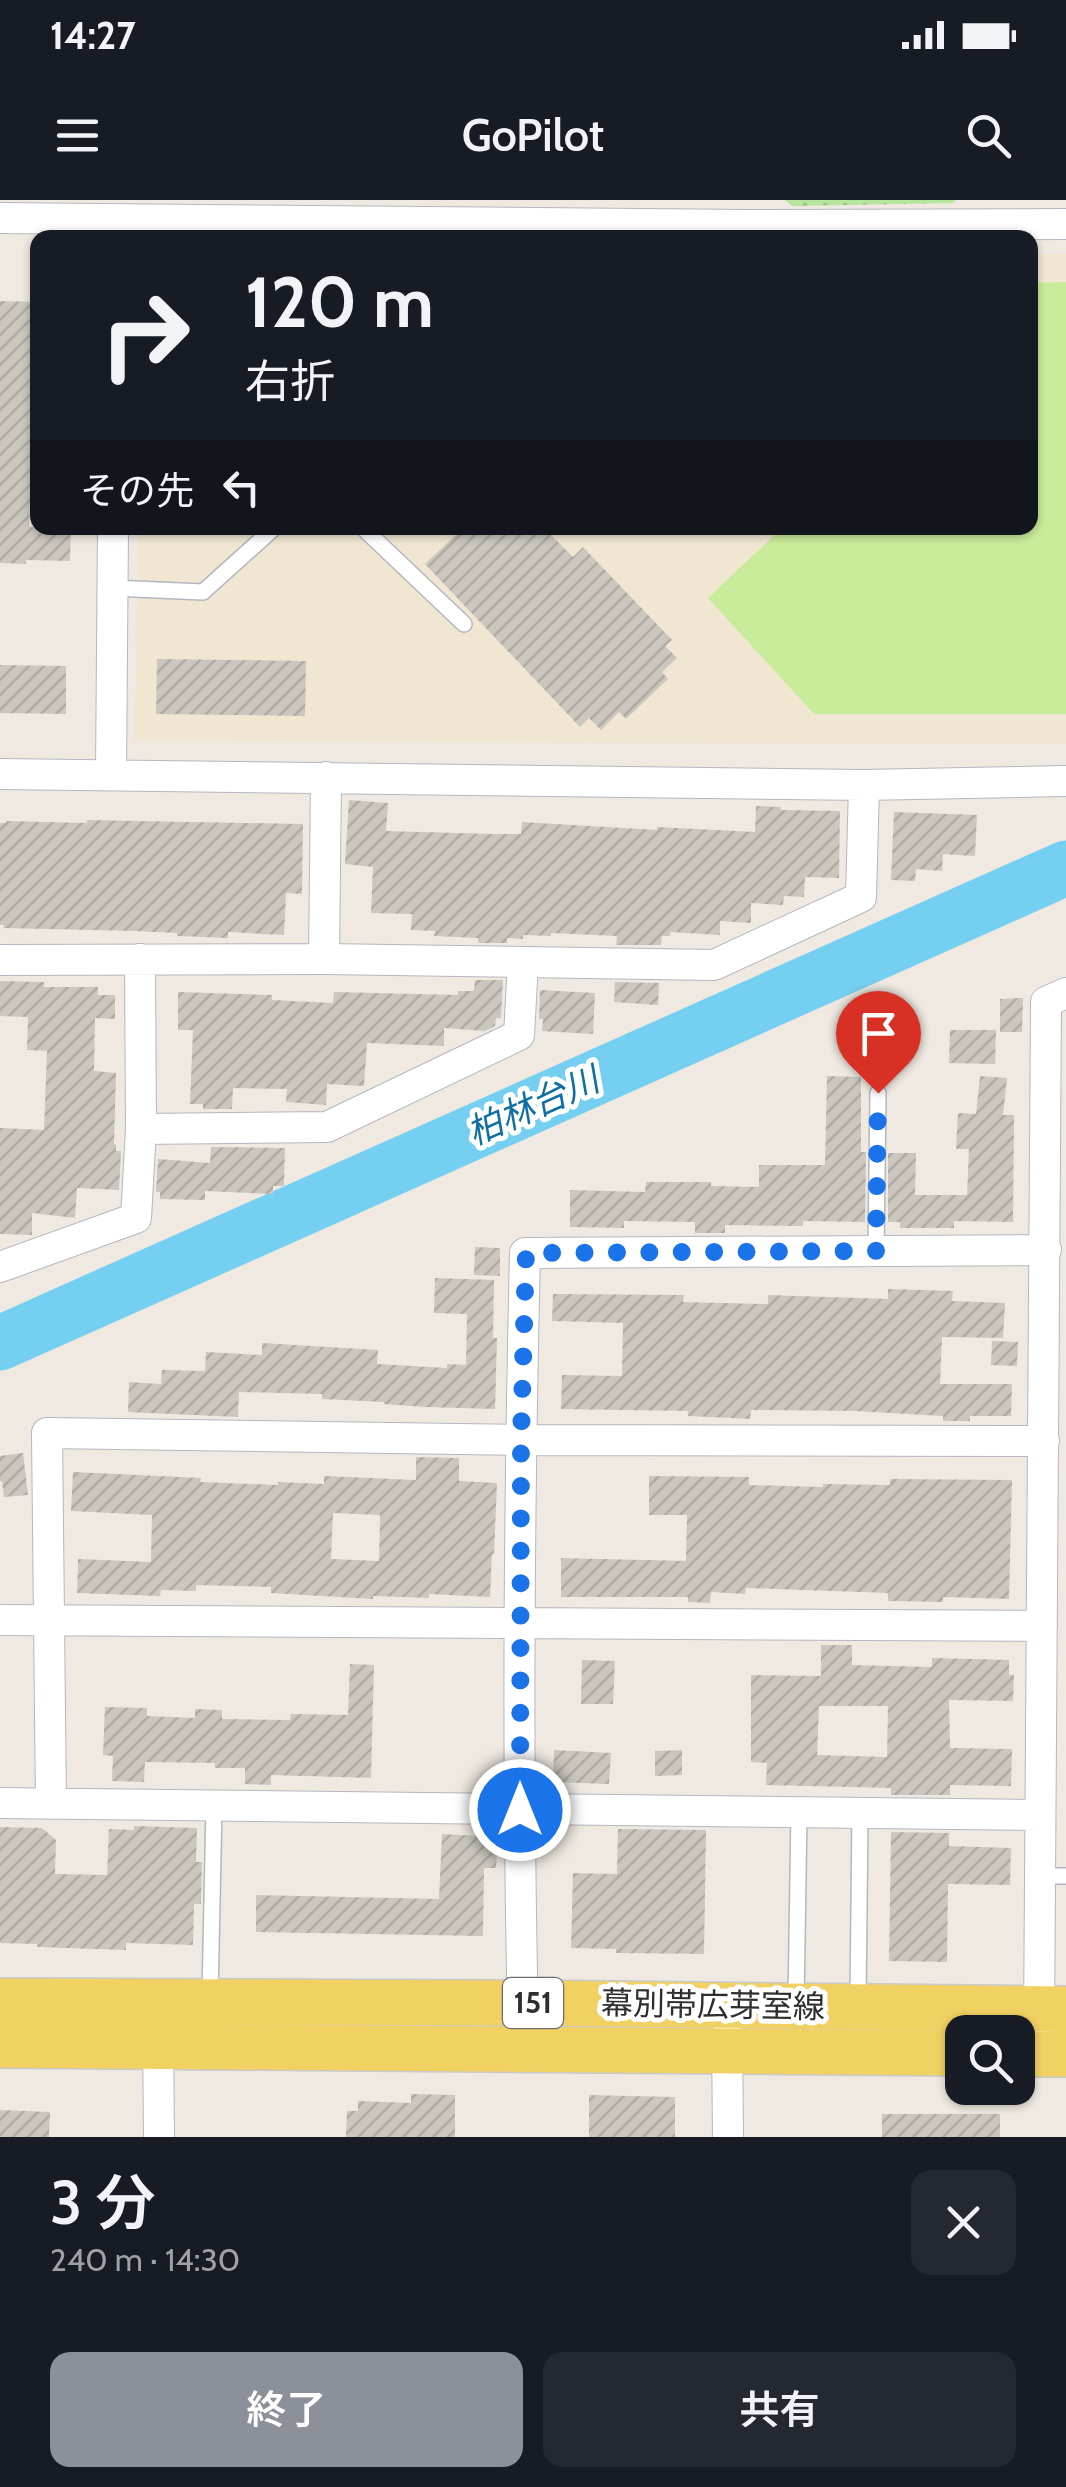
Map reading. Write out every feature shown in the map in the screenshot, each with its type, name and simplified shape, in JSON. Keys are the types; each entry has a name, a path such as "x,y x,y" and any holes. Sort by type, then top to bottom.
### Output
{"main road":[{"name":"幕別帯広芽室線","path":"0,2001 1052,2009"},
{"name":"幕別帯広芽室線","path":"0,2046 945,2053"}],"street":[{"path":"0,218 992,212 1066,224"},
{"path":"111,774 112,535"},
{"path":"0,774 864,785 1066,781"},
{"path":"324,959 326,776"},
{"path":"0,960 714,964 861,897 864,785"},
{"path":"0,1267 136,1218 141,1129 140,959"},
{"path":"141,1129 327,1128 519,1035 523,963"},
{"path":"1041,2054 1052,2009 1053,1876 1040,1815 1042,1626 1054,1539 1044,1441 1046,1002 1066,993"},
{"path":"524,2049 520,1623 526,1253 1046,1250"},
{"path":"51,1804 47,1433 521,1440 1044,1441"},
{"path":"0,1620 1042,1626"},
{"path":"0,1803 1040,1815"},
{"path":"158,2002 159,2137"},
{"path":"727,2006 728,2137"}],"lane":[{"path":"112,588 203,592 266,535"},
{"path":"369,535 464,624"},
{"path":"876,1251 878,1093"},
{"path":"210,2002 214,1806"},
{"path":"796,2006 798,1813"},
{"path":"858,2007 860,1813"}],"shaded area":[{"path":"1038,254 1066,254 1066,744 134,741 139,535 1038,535"}],"green space":[{"path":"785,200 956,200 792,206"},
{"path":"1066,282 1066,714 814,714 708,598 775,535 1038,535 1038,283"}],"building":[{"path":"0,301 30,302 30,535 71,535 70,561 0,563"},
{"path":"456,535 551,535 573,557 583,547 672,640 665,646 677,658 662,672 668,679 626,719 619,712 601,730 589,718 580,727 425,564"},
{"path":"157,659 306,661 305,716 156,714"},
{"path":"0,665 66,666 66,714 0,713"},
{"path":"349,800 388,803 386,831 492,834 521,834 522,822 755,832 756,806 840,811 839,878 805,877 804,897 784,896 783,905 751,903 751,923 720,921 720,935 670,932 670,936 662,936 661,945 616,945 617,936 551,933 507,938 507,943 434,936 435,931 411,930 412,914 371,913 373,867 345,864"},
{"path":"894,812 977,815 975,856 943,854 942,871 916,869 915,881 891,880"},
{"path":"87,820 303,824 302,894 286,893 284,935 228,932 228,938 3,928 0,823"},
{"path":"475,980 503,980 501,1018 496,1018 495,1026 485,1031 444,1028 444,1046 367,1043 364,1086 327,1084 326,1105 286,1102 287,1089 233,1088 232,1109 203,1109 203,1104 190,1104 193,1030 178,1030 178,992 272,995 272,1000 333,1003 334,992 458,995 458,991 474,991"},
{"path":"0,981 44,982 44,987 98,987 98,995 115,995 115,1019 95,1018 94,1071 116,1073 114,1144 116,1151 121,1151 119,1190 77,1188 75,1218 32,1213 32,1235 0,1234 0,1128 44,1130 47,1051 27,1050 28,1017 0,1016"},
{"path":"615,982 659,983 658,1005 614,1002"},
{"path":"540,990 595,993 593,1034 542,1031"},
{"path":"1023,998 1022,1032 1000,1032 1000,999"},
{"path":"950,1030 996,1030 995,1064 949,1063"},
{"path":"827,1076 861,1077 865,1222 725,1225 725,1233 695,1233 695,1222 624,1221 624,1228 570,1227 570,1190 645,1192 646,1182 759,1187 759,1165 825,1165"},
{"path":"980,1076 1007,1078 1003,1115 1014,1115 1013,1222 954,1221 954,1228 900,1228 900,1222 888,1222 888,1153 916,1153 915,1195 967,1195 969,1149 956,1149 958,1113 976,1114"},
{"path":"211,1147 285,1148 284,1186 273,1186 273,1194 205,1191 205,1200 160,1199 160,1192 156,1192 158,1159 210,1163"},
{"path":"475,1247 500,1248 500,1276 474,1275"},
{"path":"435,1278 494,1280 495,1409 322,1399 322,1394 239,1392 238,1417 128,1412 129,1382 161,1384 162,1370 205,1371 206,1352 262,1355 262,1343 378,1350 377,1364 447,1368 447,1364 466,1365 467,1314 434,1313"},
{"path":"888,1289 953,1291 952,1301 1005,1303 1003,1338 942,1337 940,1384 1012,1384 1011,1416 970,1416 970,1421 943,1421 943,1416 751,1410 750,1419 688,1416 688,1411 561,1409 562,1375 622,1376 623,1323 552,1321 553,1294 684,1295 683,1302 768,1304 768,1295 888,1299"},
{"path":"992,1341 1018,1342 1017,1366 991,1365"},
{"path":"23,1453 28,1495 4,1497 0,1456"},
{"path":"416,1457 459,1458 459,1481 497,1483 490,1597 429,1594 429,1598 373,1599 271,1593 271,1587 196,1585 196,1591 161,1590 160,1596 77,1593 78,1559 151,1562 152,1515 71,1511 73,1472 278,1485 324,1484 324,1476 416,1480","holes":["333,1513 380,1515 379,1561 331,1559"]},
{"path":"649,1476 749,1477 749,1485 823,1487 890,1485 890,1479 1012,1480 1009,1599 943,1597 943,1602 888,1601 888,1593 746,1588 745,1594 711,1592 710,1603 688,1602 688,1597 561,1597 561,1558 686,1561 687,1515 649,1515"},
{"path":"821,1645 852,1645 852,1665 932,1667 932,1658 1009,1660 1009,1675 1014,1675 1013,1701 949,1700 950,1748 1012,1749 1011,1786 950,1785 950,1795 891,1795 891,1788 766,1785 767,1763 751,1762 751,1675 821,1676","holes":["819,1706 888,1706 887,1757 817,1755"]},
{"path":"582,1660 615,1661 613,1704 581,1704"},
{"path":"350,1664 374,1665 371,1778 271,1775 271,1785 245,1784 245,1768 215,1768 215,1763 145,1762 144,1782 112,1781 113,1756 103,1755 105,1707 147,1708 147,1716 195,1718 195,1709 222,1710 222,1719 290,1720 291,1714 348,1715"},
{"path":"554,1750 611,1753 609,1784 553,1782"},
{"path":"682,1750 682,1775 655,1776 655,1751"},
{"path":"134,1826 197,1828 196,1862 202,1862 201,1904 194,1904 193,1945 126,1943 126,1950 0,1943 0,1827 42,1828 56,1840 55,1874 107,1875 109,1829 134,1830"},
{"path":"618,1829 706,1830 704,1954 571,1948 573,1873 617,1874"},
{"path":"891,1832 949,1833 949,1846 1011,1848 1010,1885 948,1884 947,1962 889,1961"},
{"path":"442,1834 498,1837 496,1868 484,1868 483,1936 256,1932 256,1895 439,1899"},
{"path":"411,2094 455,2095 455,2137 346,2137 347,2111 358,2111 358,2101 411,2103"},
{"path":"589,2095 675,2097 675,2137 589,2137"},
{"path":"0,2110 50,2112 49,2137 0,2137"},
{"path":"882,2114 1000,2114 1000,2137 882,2137"}],"waterway":[{"name":"柏林台川","path":"0,1343 1066,868"}],"route":[{"path":"520,1810 526,1253 876,1251 878,1093"}]}
